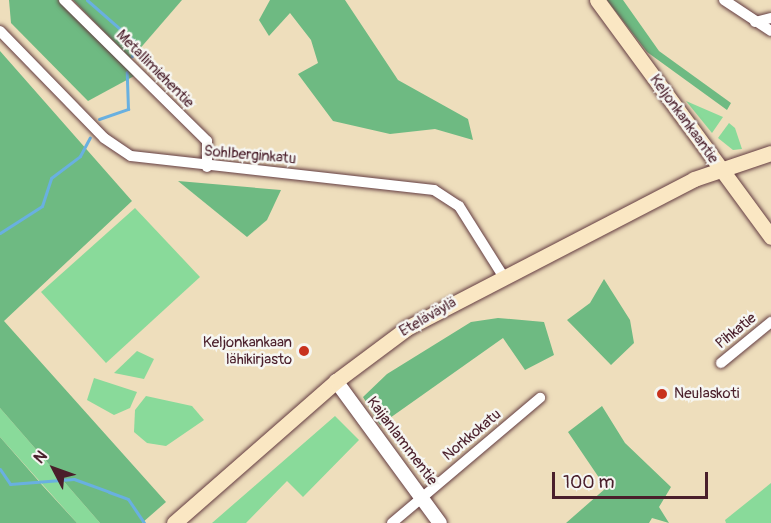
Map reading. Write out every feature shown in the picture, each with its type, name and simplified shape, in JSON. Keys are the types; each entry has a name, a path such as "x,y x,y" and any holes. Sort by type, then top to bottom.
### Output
{"main road":[{"name":"Keljonkankaantie","path":"597,0 771,237"},
{"name":"Eteläväylä","path":"174,523 336,381 407,328 503,276 720,168 771,153"}],"street":[{"name":"Metallimiehentie","path":"64,0 207,141 207,167"},
{"path":"724,0 771,31"},
{"path":"755,22 771,18"},
{"name":"Sohlberginkatu","path":"2,34 104,138 131,156 207,167 434,190 459,206 503,276"},
{"name":"Pihkatie","path":"721,363 771,322"},
{"name":"Kaijanlammentie","path":"336,381 440,523"},
{"name":"Norkkokatu","path":"392,523 540,398"}],"green space":[{"path":"9,0 58,0 136,75 88,101 11,23"},
{"path":"73,0 182,0 131,59"},
{"path":"270,0 345,0 398,80 468,119 473,140 435,129 390,134 333,121 298,74 318,63 311,40 290,13 269,36 259,20"},
{"path":"607,0 623,0 659,51 731,103 727,110 647,52"},
{"path":"0,51 132,201 4,321 166,502 142,523 100,523 0,408"},
{"path":"686,101 723,117 712,133"},
{"path":"729,123 735,128 742,149 733,150 718,138"},
{"path":"178,181 281,190 267,220 247,237"},
{"path":"135,208 200,277 106,363 41,292"},
{"path":"604,279 630,320 634,343 611,365 567,320 590,303"},
{"path":"498,318 544,322 554,355 525,370 503,338 380,425 363,397 387,374 471,322"},
{"path":"137,351 154,359 144,379 114,373"},
{"path":"94,378 137,392 130,408 114,415 87,400"},
{"path":"146,396 192,406 204,420 166,446 147,443 134,432 135,410"},
{"path":"602,406 625,443 671,487 659,507 669,523 652,518 649,523 566,523 606,488 568,432"},
{"path":"0,408 100,523 77,523 0,437"},
{"path":"335,416 359,440 303,497 287,481 246,523 212,523"},
{"path":"0,437 43,486 77,523 0,523"},
{"path":"771,483 771,523 726,523 725,520"}],"waterway":[{"path":"87,0 136,43 132,56"},
{"path":"99,119 128,109 127,72"},
{"path":"0,233 42,206 51,178 80,156 90,137"},
{"path":"0,469 10,484 74,479 128,499 144,523"}],"place":[{"name":"Keljonkankaan lähikirjasto","path":"304,351"},
{"name":"Neulaskoti","path":"662,394"}]}
